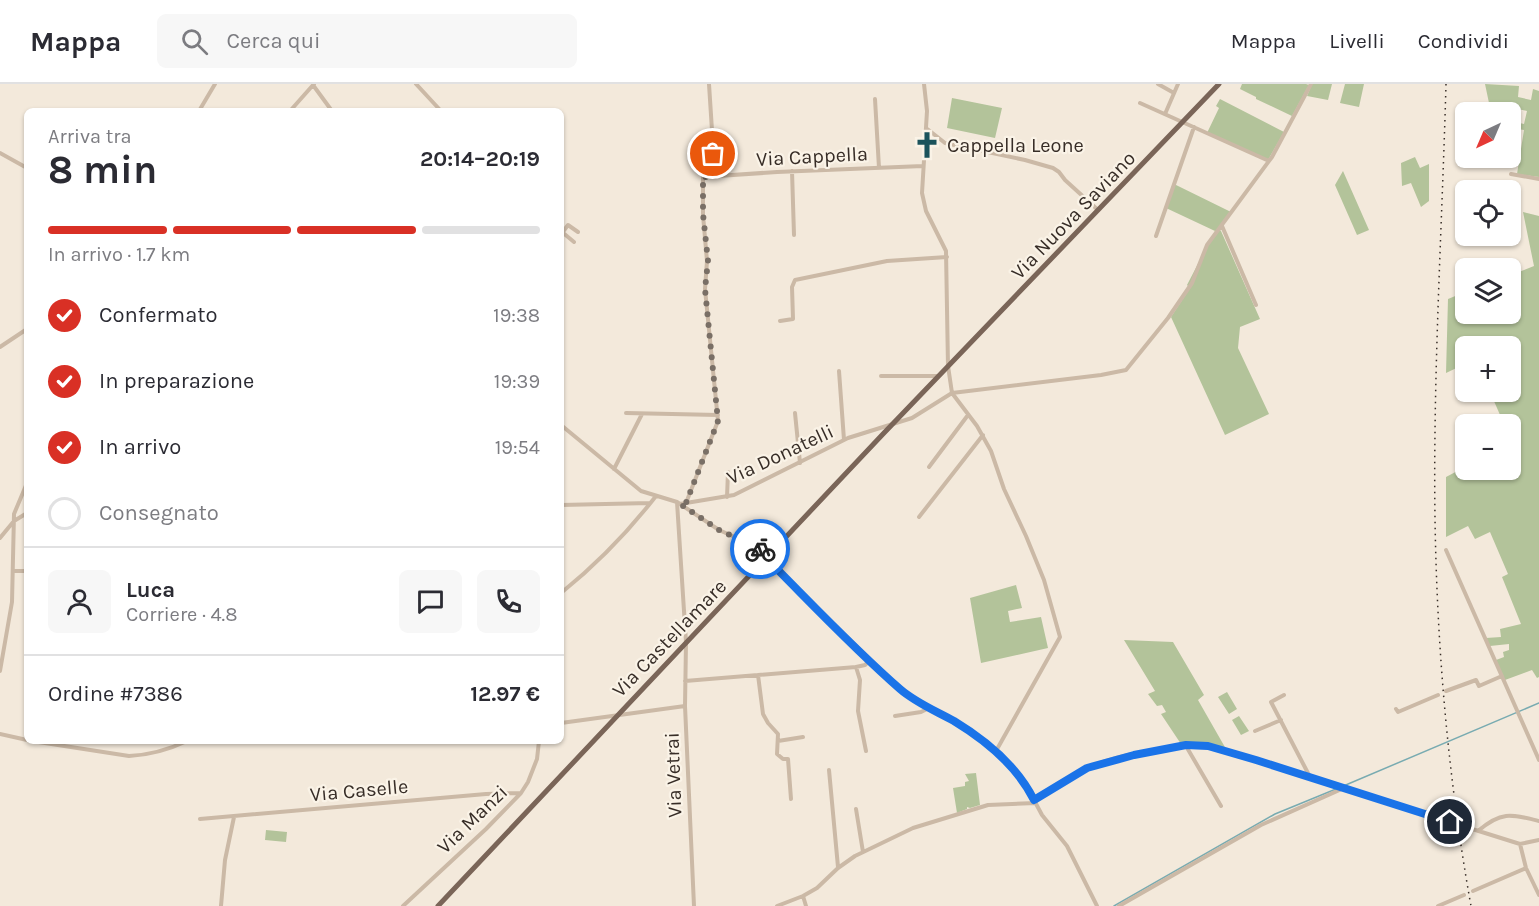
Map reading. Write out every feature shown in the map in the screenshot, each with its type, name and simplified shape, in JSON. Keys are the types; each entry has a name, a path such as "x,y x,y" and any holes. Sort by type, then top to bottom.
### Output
{"main road":[{"name":"Via Nuova Saviano","path":"948,366 1219,84"},
{"name":"Via Castellamare","path":"438,906 948,366"}],"street":[{"path":"201,108 215,84"},
{"path":"293,108 313,84 330,108"},
{"path":"416,84 438,108"},
{"path":"709,84 715,177"},
{"path":"924,84 927,111 922,166 923,201 934,228 944,244 947,257 948,366 952,393 983,435 1044,580 1060,637 996,751"},
{"path":"1158,84 1174,93"},
{"path":"1164,114 1178,84"},
{"path":"952,393 1126,370 1168,318 1192,283 1203,253 1269,161 1311,84"},
{"path":"875,99 879,168"},
{"path":"1140,103 1269,161"},
{"path":"926,128 945,143 1053,168 1098,211"},
{"path":"1156,236 1194,128"},
{"path":"0,153 24,166"},
{"name":"Via Cappella","path":"718,416 705,289 708,261 703,214 703,177 922,166"},
{"path":"792,171 794,235"},
{"path":"1511,174 1539,179"},
{"path":"564,230 568,225 578,232"},
{"path":"1221,225 1256,304"},
{"path":"564,234 574,242"},
{"path":"780,321 793,318 792,287 795,280 887,261 947,257"},
{"path":"0,347 24,331"},
{"path":"839,371 844,440"},
{"path":"881,376 938,376"},
{"name":"Via Donatelli","path":"681,503 734,495 844,440 912,418 952,393"},
{"path":"626,413 718,416 718,421 681,503"},
{"path":"795,413 800,463"},
{"path":"614,469 642,414"},
{"path":"929,467 968,415"},
{"path":"564,427 641,490 681,503 719,530 754,546 767,556 900,689 972,732 996,751 1026,785 1046,821 1072,855 1097,906"},
{"path":"919,517 983,435"},
{"path":"727,496 728,472"},
{"path":"0,670 12,602 14,521 24,491"},
{"path":"564,591 608,552 656,496"},
{"path":"564,505 650,503"},
{"name":"Via Vetrai","path":"681,503 686,642 685,706 694,906"},
{"path":"0,538 14,521 24,515"},
{"path":"1446,550 1539,760"},
{"path":"14,571 24,571"},
{"path":"685,681 856,667 865,665 870,660"},
{"path":"856,667 860,680 858,711 866,752"},
{"path":"758,675 763,714 778,734 777,754 783,759 788,759 791,799"},
{"path":"1446,691 1476,680 1479,686 1502,676"},
{"path":"1284,695 1271,702 1311,777"},
{"path":"1396,710 1398,712 1438,695"},
{"path":"564,723 685,706"},
{"path":"895,716 921,712 930,708"},
{"path":"1255,731 1281,720"},
{"path":"0,734 24,739"},
{"path":"778,741 803,738"},
{"path":"51,744 129,756 158,752 179,744"},
{"name":"Via Manzi","path":"403,906 521,793 537,759 539,744"},
{"path":"1186,745 1221,806"},
{"path":"777,906 817,888 838,868 863,852 913,828 981,807 1035,802 1087,768 1134,755 1186,745 1208,746 1520,844 1539,840"},
{"path":"829,770 838,868"},
{"path":"1119,906 1261,825 1342,787"},
{"name":"Via Caselle","path":"200,819 521,793"},
{"path":"856,809 863,852"},
{"path":"1478,831 1491,820 1507,814 1539,821"},
{"path":"221,906 225,860 234,817"},
{"path":"1520,844 1526,868 1539,895"},
{"path":"1473,891 1526,868"},
{"path":"1438,906 1464,895"},
{"path":"803,896 806,906"}],"green space":[{"path":"1242,84 1309,85 1292,116 1240,89"},
{"path":"1312,84 1332,84 1328,100 1307,96"},
{"path":"1345,84 1364,84 1359,107 1340,103"},
{"path":"1485,84 1519,86 1518,97 1531,100 1533,89 1539,91 1539,177 1517,174 1518,168 1521,168 1524,130 1521,130 1521,123 1524,124 1527,111 1521,110 1521,102 1489,102"},
{"path":"952,98 1002,108 995,138 947,128"},
{"path":"1220,99 1284,132 1268,160 1207,133 1219,108 1216,106"},
{"path":"1415,157 1420,168 1429,164 1429,201 1421,207 1411,183 1402,186 1401,163"},
{"path":"1343,171 1369,230 1357,235 1335,185"},
{"path":"1174,184 1231,212 1218,228 1260,319 1240,327 1238,348 1269,414 1225,435 1171,317 1190,288 1187,285 1215,231 1166,208"},
{"path":"1523,212 1539,216 1539,677 1537,678 1532,670 1505,680 1496,660 1504,657 1503,652 1509,650 1509,644 1490,646 1486,638 1501,637 1500,629 1521,624 1502,577 1508,574 1490,532 1475,539 1468,526 1446,537 1446,477 1455,472 1455,480 1521,480 1521,414 1500,414 1494,402 1521,402 1521,336 1455,336 1455,369 1446,373 1448,299 1455,296 1455,324 1521,324 1521,271 1534,266"},
{"path":"1016,585 1022,608 1008,611 1010,622 1041,617 1048,648 981,663 970,598"},
{"path":"1124,640 1173,642 1204,695 1198,700 1226,749 1194,743 1181,744 1161,714 1166,712 1162,705 1157,706 1148,694 1155,691"},
{"path":"1227,692 1237,709 1229,714 1218,697"},
{"path":"1239,716 1249,731 1241,735 1232,720"},
{"path":"976,773 980,805 967,807 957,813 953,788 965,786 965,782 969,781 965,774"},
{"path":"266,830 287,832 286,842 265,840"}],"waterway":[{"path":"1341,787 1539,703"},
{"path":"1114,906 1275,814 1336,789"}],"railway":[{"path":"1446,84 1435,410 1436,567 1445,713 1456,810 1471,906"}],"way so far":[{"path":"713,154 715,177 703,177 703,214 708,261 705,289 718,421 686,503 680,504 719,530 760,549"}],"place":[{"name":"Cappella Leone","path":"927,145"}],"route":[{"path":"760,549 768,555 766,558 900,689 972,732 1000,754 1026,785 1034,800 1087,768 1113,759 1186,745 1208,746 1450,822"}]}
